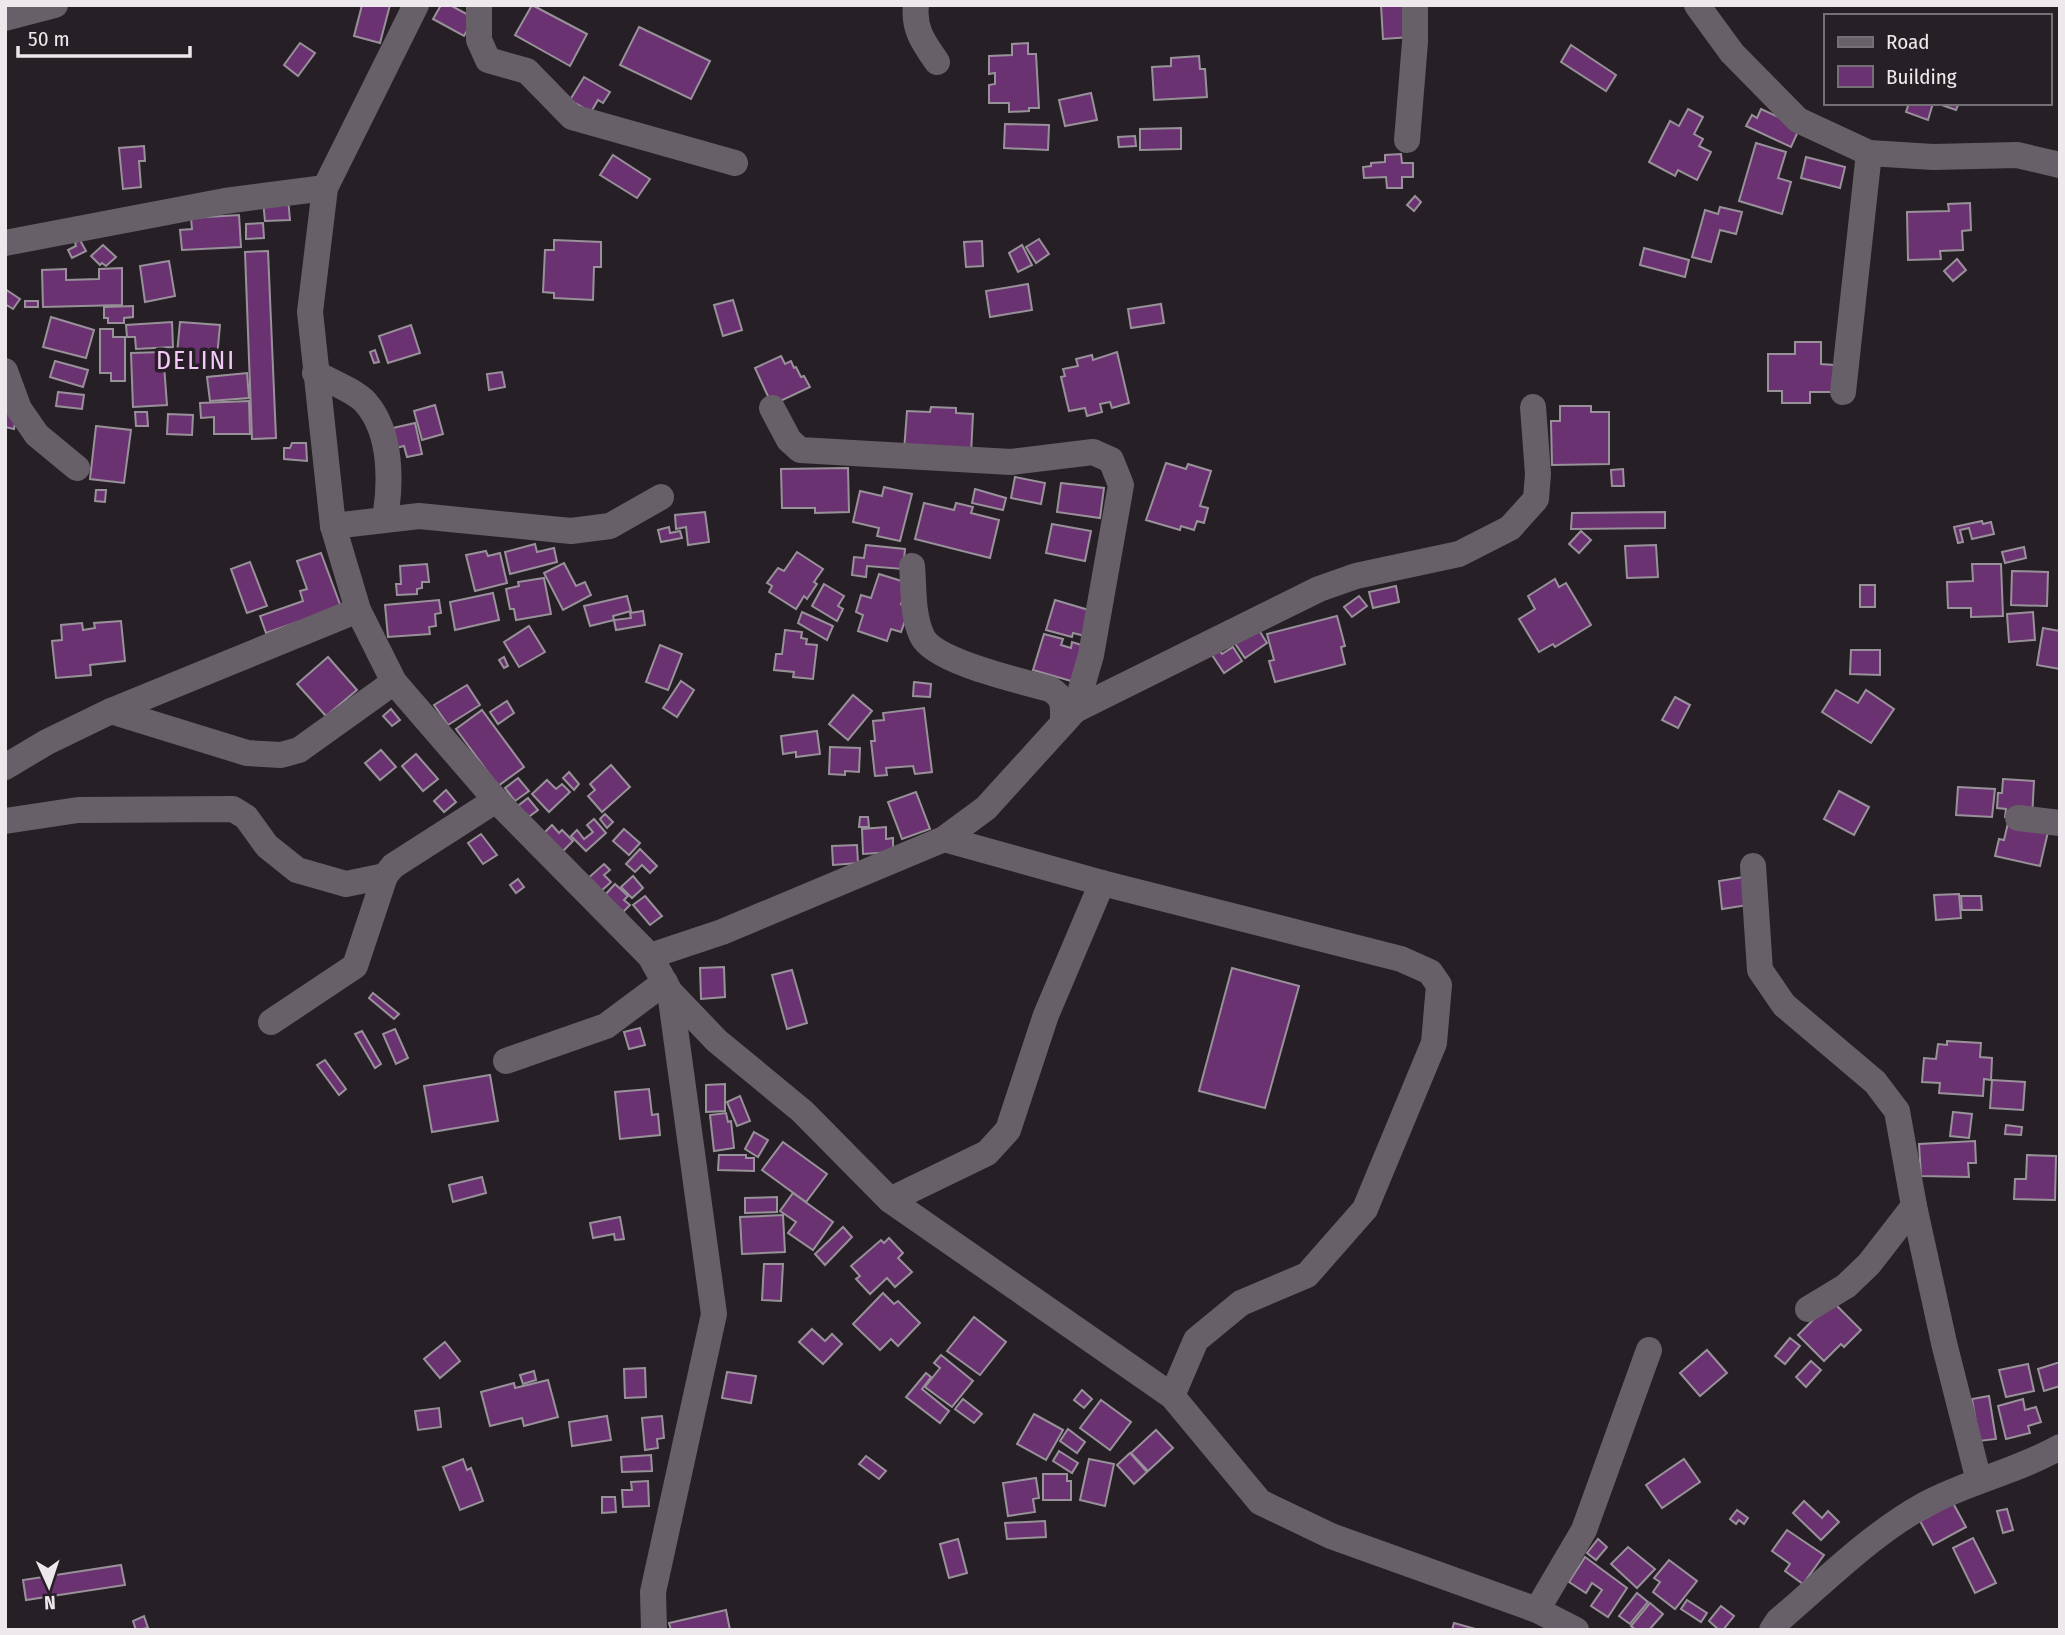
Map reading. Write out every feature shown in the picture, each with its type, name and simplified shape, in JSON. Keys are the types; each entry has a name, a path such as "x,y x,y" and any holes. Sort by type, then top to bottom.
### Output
{"street":[{"path":"5,18 55,5"},
{"path":"416,5 325,188 310,312 333,526 358,610 394,682 496,800 650,956 667,987 717,1041 802,1111 890,1200 1172,1396 1260,1502 1331,1536 1537,1610 1576,1630"},
{"path":"479,5 479,40 488,60 527,71 572,117 735,163"},
{"path":"916,5 914,19 919,36 937,62"},
{"path":"1407,140 1415,42 1415,5"},
{"path":"1697,5 1732,53 1798,120 1869,153 1933,158 2017,155 2060,164"},
{"path":"1843,392 1869,153"},
{"path":"5,243 226,201 325,188"},
{"path":"5,371 19,408 37,435 77,468"},
{"path":"315,373 365,401 378,423 388,462 384,519"},
{"path":"650,956 722,932 944,839 986,808 1069,716 1319,589 1356,576 1459,554 1510,528 1536,499 1538,474 1533,407"},
{"path":"772,408 789,440 800,450 1012,462 1093,452 1111,460 1121,485 1091,654 1069,716"},
{"path":"333,526 419,516 571,531 610,526 661,497"},
{"path":"912,566 917,619 923,638 954,661 1050,689 1059,694 1069,716"},
{"path":"5,767 47,742 111,711 358,610"},
{"path":"111,711 247,753 281,755 299,750 394,682"},
{"path":"271,1022 355,966 385,876 393,866 496,800"},
{"path":"5,821 78,810 233,808 246,817 267,846 297,870 346,884 385,876"},
{"path":"2018,818 2060,823"},
{"path":"944,839 1102,883 1401,959 1430,972 1439,985 1434,1043 1365,1209 1307,1275 1241,1303 1196,1340 1172,1396"},
{"path":"1753,866 1760,970 1784,1004 1875,1082 1897,1111 1913,1206 1979,1480"},
{"path":"890,1200 987,1153 1008,1130 1046,1015 1102,883"},
{"path":"506,1061 606,1026 667,987"},
{"path":"654,1630 653,1592 713,1314 667,987"},
{"path":"1808,1309 1846,1286 1869,1264 1913,1206"},
{"path":"1537,1610 1584,1530 1649,1350"},
{"path":"1772,1630 1778,1621 1875,1539 1926,1504 1979,1480 2038,1460 2060,1447"}],"building":[{"path":"362,5 390,5 380,43 354,36"},
{"path":"441,5 450,5 474,18 464,36 433,19"},
{"path":"532,5 587,34 570,66 515,35"},
{"path":"1381,5 1409,5 1411,37 1383,39"},
{"path":"639,27 710,61 691,99 620,65"},
{"path":"300,43 315,53 298,76 284,65"},
{"path":"1028,43 1028,54 1036,54 1039,108 1009,112 1009,103 989,103 989,85 995,84 995,73 989,74 989,56 1012,55 1012,44"},
{"path":"1571,45 1616,75 1606,91 1561,62"},
{"path":"1199,56 1200,69 1205,69 1207,97 1154,100 1152,67 1171,66 1171,58"},
{"path":"584,77 610,92 603,103 598,100 591,112 570,100"},
{"path":"1091,93 1097,120 1065,126 1059,100"},
{"path":"1908,105 1932,105 1928,120 1906,112"},
{"path":"1942,105 1958,105 1956,110"},
{"path":"1688,109 1703,117 1694,134 1703,139 1699,146 1711,152 1697,180 1678,170 1675,176 1649,162 1670,121 1679,126"},
{"path":"1761,109 1800,127 1791,147 1746,126 1752,115 1757,118"},
{"path":"1005,124 1049,125 1048,150 1004,148"},
{"path":"1181,128 1181,149 1140,150 1140,129"},
{"path":"1135,136 1136,146 1119,147 1118,137"},
{"path":"1756,143 1786,152 1778,178 1791,182 1782,214 1739,201"},
{"path":"144,146 145,161 139,161 141,187 123,189 119,148"},
{"path":"1401,154 1402,163 1413,163 1413,177 1402,177 1402,188 1387,188 1386,177 1364,178 1363,167 1371,166 1371,163 1385,162 1385,155"},
{"path":"613,155 650,179 637,198 600,175"},
{"path":"1806,157 1845,167 1840,188 1801,178"},
{"path":"1415,196 1421,202 1414,211 1407,205"},
{"path":"288,199 290,220 265,221 263,201"},
{"path":"1970,203 1971,230 1962,231 1963,250 1940,251 1941,259 1908,260 1907,212 1949,211 1948,204"},
{"path":"1720,207 1742,212 1736,234 1720,230 1711,262 1692,257 1705,210 1718,214"},
{"path":"239,215 241,247 182,250 180,230 192,229 191,218"},
{"path":"263,223 264,238 246,239 246,224"},
{"path":"1039,239 1049,254 1036,263 1026,247"},
{"path":"80,240 86,251 72,258 68,250"},
{"path":"554,240 601,242 601,267 594,267 593,300 554,298 554,293 543,292 545,250 554,250"},
{"path":"982,241 983,266 966,267 964,242"},
{"path":"103,245 116,257 106,266 102,263 100,265 91,256"},
{"path":"1022,245 1032,265 1018,272 1009,253"},
{"path":"1644,248 1689,260 1685,277 1640,265"},
{"path":"268,251 276,438 252,439 245,252"},
{"path":"1957,259 1966,270 1953,281 1944,271"},
{"path":"169,261 175,296 145,302 140,266"},
{"path":"122,268 122,305 43,307 42,270 66,269 66,280 99,279 99,269"},
{"path":"1028,284 1032,310 990,317 986,291"},
{"path":"5,289 20,299 13,309 5,304"},
{"path":"733,300 742,330 723,336 714,305"},
{"path":"25,301 38,301 38,307 25,307"},
{"path":"1161,304 1164,323 1131,328 1128,309"},
{"path":"133,306 133,317 124,318 124,323 108,323 108,318 104,318 104,307"},
{"path":"51,317 94,330 86,358 43,347"},
{"path":"172,322 173,347 136,349 135,337 127,337 126,325"},
{"path":"180,322 220,325 216,368 176,364"},
{"path":"411,325 420,353 388,363 379,336"},
{"path":"100,329 113,329 113,337 125,337 125,381 111,381 111,373 100,373"},
{"path":"1795,342 1821,342 1821,364 1834,365 1834,392 1810,392 1810,403 1782,403 1782,391 1768,391 1768,354 1795,354"},
{"path":"375,350 379,362 374,363 370,352"},
{"path":"163,352 167,405 133,407 131,353"},
{"path":"1117,352 1129,403 1112,408 1110,402 1100,404 1102,412 1087,416 1085,408 1069,411 1061,377 1065,376 1063,369 1078,366 1076,359 1092,355 1093,360"},
{"path":"781,356 785,364 791,361 810,387 772,405 755,368"},
{"path":"55,361 88,370 83,387 50,377"},
{"path":"502,372 505,387 489,390 487,374"},
{"path":"247,373 249,398 210,401 207,377"},
{"path":"58,392 84,395 82,409 56,406"},
{"path":"249,401 250,434 214,434 214,417 201,418 200,403"},
{"path":"435,405 443,434 422,440 414,411"},
{"path":"1560,406 1591,406 1591,412 1609,412 1609,464 1552,465 1551,421 1560,421"},
{"path":"931,407 956,408 956,413 973,414 971,454 904,451 907,411 930,412"},
{"path":"5,410 17,412 14,429 5,427"},
{"path":"135,412 147,412 148,426 136,426"},
{"path":"168,414 193,415 192,435 167,434"},
{"path":"415,423 422,454 407,457 404,446 388,450 384,430"},
{"path":"96,426 131,430 124,483 90,479"},
{"path":"292,443 306,443 307,461 284,459 284,448 290,448"},
{"path":"1166,463 1186,469 1188,464 1211,471 1200,506 1208,508 1204,523 1197,521 1194,530 1181,526 1180,530 1146,520"},
{"path":"848,468 849,512 815,513 815,508 782,508 781,469"},
{"path":"1623,469 1624,486 1612,486 1611,470"},
{"path":"1015,477 1045,483 1041,504 1011,498"},
{"path":"1061,483 1104,488 1100,518 1057,512"},
{"path":"884,487 912,494 900,541 877,536 879,528 853,522 860,491 882,496"},
{"path":"975,489 1006,498 1003,510 972,503"},
{"path":"96,490 106,490 105,502 95,501"},
{"path":"924,503 954,510 956,503 973,507 971,513 999,520 990,558 915,539"},
{"path":"705,512 709,542 688,545 686,527 676,529 675,515"},
{"path":"1665,512 1665,528 1571,529 1572,513"},
{"path":"1982,521 1983,524 1991,522 1994,534 1972,539 1969,528 1960,530 1963,542 1958,543 1954,527"},
{"path":"1052,524 1091,531 1085,561 1046,553"},
{"path":"669,527 670,533 680,531 682,538 661,542 658,530"},
{"path":"1581,531 1591,540 1579,553 1569,544"},
{"path":"535,544 537,552 554,548 557,562 510,574 505,552"},
{"path":"866,545 905,549 903,569 867,566 866,577 852,575 854,557 864,558"},
{"path":"1656,545 1658,577 1627,578 1625,546"},
{"path":"2024,547 2026,558 2005,563 2002,552"},
{"path":"486,551 488,556 500,553 507,583 475,591 466,555"},
{"path":"797,552 823,569 807,599 804,596 796,609 769,592 772,586 767,583 778,568 784,571"},
{"path":"321,553 341,607 266,633 260,616 303,601 300,591 307,589 297,561"},
{"path":"250,562 267,606 247,613 231,569"},
{"path":"564,563 576,586 585,582 591,595 563,610 544,573"},
{"path":"427,564 429,582 422,582 422,588 417,589 417,594 397,595 396,584 401,584 400,566"},
{"path":"1972,564 2001,564 2003,616 1971,617 1971,608 1948,608 1947,582 1973,581"},
{"path":"2012,571 2048,572 2047,606 2011,605"},
{"path":"879,574 908,583 901,604 910,607 901,632 891,629 887,641 858,631 863,615 856,612 861,595 871,598"},
{"path":"544,578 551,614 516,620 514,609 510,609 506,589 519,586 518,582"},
{"path":"1555,579 1559,587 1566,583 1591,625 1555,647 1553,644 1539,652 1519,619 1535,609 1528,596"},
{"path":"824,584 844,596 838,606 843,609 837,621 812,606"},
{"path":"1860,585 1875,585 1875,607 1860,607"},
{"path":"1396,586 1399,602 1373,608 1369,592"},
{"path":"493,593 499,620 455,630 450,602"},
{"path":"627,596 631,611 613,616 614,620 590,626 584,606"},
{"path":"1359,596 1367,606 1352,617 1344,607"},
{"path":"439,600 441,613 435,614 436,626 429,627 430,634 388,637 385,605"},
{"path":"1055,600 1092,611 1085,636 1073,633 1072,637 1046,630"},
{"path":"643,611 645,625 616,630 614,620 631,618 630,613"},
{"path":"802,612 833,626 827,640 798,623"},
{"path":"2033,612 2035,640 2009,642 2007,614"},
{"path":"1337,616 1345,646 1341,647 1345,664 1275,682 1269,661 1274,660 1267,634"},
{"path":"121,621 125,661 90,665 91,675 56,678 52,641 62,640 61,625 82,623 83,630 95,628 94,623"},
{"path":"529,626 545,652 519,667 504,642"},
{"path":"1257,627 1267,643 1245,658 1234,642"},
{"path":"2043,628 2060,631 2060,669 2037,665"},
{"path":"785,630 802,632 801,638 807,639 806,644 817,645 813,679 793,677 794,672 774,670 776,654 782,654"},
{"path":"1044,634 1063,639 1061,645 1071,648 1072,642 1088,647 1078,683 1033,670"},
{"path":"660,645 682,654 668,690 646,682"},
{"path":"1233,647 1242,661 1224,673 1212,655 1219,650 1222,654"},
{"path":"1851,650 1880,650 1880,675 1850,674"},
{"path":"328,657 357,690 326,716 297,684"},
{"path":"504,657 508,666 504,668 499,660"},
{"path":"681,681 694,690 677,717 663,708"},
{"path":"914,682 931,684 930,697 913,696"},
{"path":"467,685 480,705 448,725 434,705"},
{"path":"1836,690 1858,703 1866,690 1894,709 1871,743 1822,712"},
{"path":"853,695 872,711 848,740 829,724"},
{"path":"1675,697 1690,705 1678,728 1662,720"},
{"path":"507,701 514,713 498,724 490,712"},
{"path":"924,708 932,772 915,774 913,766 886,768 887,775 875,776 871,741 875,741 873,721 884,720 883,713"},
{"path":"391,709 400,720 392,726 383,716"},
{"path":"482,710 524,767 498,786 456,729"},
{"path":"817,731 820,754 796,757 796,752 783,754 781,736"},
{"path":"830,747 860,748 859,772 829,774"},
{"path":"381,750 396,767 380,780 365,763"},
{"path":"416,754 438,779 423,791 402,766"},
{"path":"611,765 630,787 602,812 588,796 595,790 590,784"},
{"path":"569,772 579,784 574,790 563,778"},
{"path":"518,778 529,791 515,801 505,788"},
{"path":"2003,779 2034,781 2032,818 2005,817 2006,809 1997,808"},
{"path":"547,780 556,789 562,784 570,792 549,812 532,794"},
{"path":"1958,787 1995,789 1992,817 1956,815"},
{"path":"446,790 456,802 444,812 434,801"},
{"path":"1839,791 1869,807 1854,835 1824,819"},
{"path":"916,792 930,829 902,839 888,802"},
{"path":"528,798 538,810 523,821 514,809"},
{"path":"605,814 613,822 607,828 600,819"},
{"path":"860,817 868,817 869,827 859,827"},
{"path":"594,819 606,833 586,851 571,836 577,830 584,839 593,832 587,825"},
{"path":"2008,823 2048,832 2040,866 1995,856 1999,839 2004,840"},
{"path":"552,825 559,833 562,830 573,841 557,857 539,838"},
{"path":"886,827 886,839 893,838 893,852 863,854 862,829"},
{"path":"624,829 640,843 629,855 613,841"},
{"path":"481,834 497,855 483,864 468,843"},
{"path":"857,845 858,863 833,865 832,846"},
{"path":"640,849 657,866 650,873 642,865 635,872 626,864"},
{"path":"604,864 610,870 604,875 611,882 598,894 586,880"},
{"path":"633,876 643,888 632,898 621,887"},
{"path":"1744,877 1748,905 1722,909 1719,881"},
{"path":"518,879 524,887 516,893 510,885"},
{"path":"615,884 628,896 624,900 630,905 621,914 603,897"},
{"path":"1959,894 1961,918 1936,920 1934,895"},
{"path":"645,896 662,916 650,925 633,905"},
{"path":"1961,896 1981,896 1982,910 1962,910"},
{"path":"724,967 725,997 701,999 700,968"},
{"path":"1232,968 1299,986 1265,1108 1199,1091"},
{"path":"792,970 807,1023 787,1029 772,975"},
{"path":"373,993 399,1014 394,1019 369,998"},
{"path":"640,1028 645,1045 629,1049 624,1032"},
{"path":"395,1029 408,1058 396,1064 383,1034"},
{"path":"362,1031 381,1064 375,1068 355,1034"},
{"path":"1947,1041 1981,1043 1980,1057 1992,1058 1991,1080 1984,1079 1983,1096 1939,1093 1940,1083 1922,1082 1924,1058 1936,1059 1938,1044 1947,1045"},
{"path":"325,1060 346,1089 339,1095 317,1065"},
{"path":"490,1075 498,1121 432,1132 424,1086"},
{"path":"1992,1080 2025,1082 2023,1110 1990,1108"},
{"path":"725,1084 725,1111 706,1112 706,1085"},
{"path":"649,1089 652,1115 658,1114 660,1135 620,1139 615,1092"},
{"path":"740,1096 750,1121 737,1126 727,1102"},
{"path":"1953,1112 1972,1114 1969,1138 1950,1136"},
{"path":"726,1113 728,1122 731,1121 734,1148 714,1151 710,1115"},
{"path":"2006,1125 2022,1127 2021,1135 2005,1134"},
{"path":"754,1132 768,1140 758,1157 745,1149"},
{"path":"1975,1141 1976,1163 1968,1163 1969,1177 1921,1176 1919,1144"},
{"path":"783,1142 827,1174 806,1202 762,1170"},
{"path":"719,1155 746,1155 746,1158 754,1158 754,1171 718,1170"},
{"path":"2027,1155 2056,1156 2055,1200 2014,1199 2015,1179 2026,1179"},
{"path":"482,1177 486,1193 453,1202 449,1185"},
{"path":"793,1193 833,1222 813,1250 788,1233 796,1222 780,1211"},
{"path":"777,1197 777,1212 745,1213 745,1198"},
{"path":"783,1215 785,1252 742,1254 740,1217"},
{"path":"620,1217 624,1239 615,1240 614,1234 593,1238 590,1223"},
{"path":"843,1227 852,1237 825,1265 815,1254"},
{"path":"889,1238 903,1253 898,1258 912,1272 895,1287 887,1278 870,1294 856,1279 860,1276 851,1266 881,1240 884,1243"},
{"path":"764,1264 783,1264 781,1301 762,1300"},
{"path":"883,1293 894,1304 898,1301 920,1323 898,1346 891,1339 880,1350 853,1324"},
{"path":"1832,1301 1861,1330 1844,1347 1841,1344 1824,1361 1798,1335"},
{"path":"974,1317 1006,1342 980,1375 947,1351"},
{"path":"812,1329 825,1341 832,1334 842,1344 823,1364 799,1342"},
{"path":"1790,1338 1800,1346 1785,1364 1775,1356"},
{"path":"445,1342 460,1361 440,1378 424,1359"},
{"path":"1707,1350 1727,1373 1700,1396 1680,1373"},
{"path":"941,1355 973,1381 952,1407 925,1387 940,1368 934,1363"},
{"path":"1811,1361 1821,1370 1806,1387 1796,1377"},
{"path":"2060,1362 2060,1386 2044,1391 2038,1369"},
{"path":"2028,1364 2034,1391 2006,1397 1999,1370"},
{"path":"645,1368 646,1397 625,1398 624,1369"},
{"path":"534,1371 536,1380 523,1384 520,1375"},
{"path":"727,1372 756,1376 751,1403 722,1398"},
{"path":"926,1373 931,1377 922,1389 949,1411 940,1423 906,1397"},
{"path":"548,1380 558,1417 524,1426 522,1418 490,1426 481,1392 514,1383 515,1388"},
{"path":"1082,1390 1092,1399 1084,1408 1074,1400"},
{"path":"1989,1396 1996,1439 1979,1441 1972,1399"},
{"path":"963,1399 982,1414 974,1423 955,1409"},
{"path":"2023,1399 2025,1410 2036,1407 2041,1422 2028,1426 2030,1433 2006,1439 1998,1406"},
{"path":"1101,1400 1131,1422 1110,1450 1080,1428"},
{"path":"439,1408 441,1427 418,1430 415,1411"},
{"path":"1034,1414 1063,1430 1046,1460 1017,1444"},
{"path":"607,1416 611,1440 572,1446 569,1422"},
{"path":"662,1416 664,1438 657,1439 658,1448 645,1450 642,1418"},
{"path":"1068,1429 1085,1442 1077,1453 1060,1441"},
{"path":"1156,1430 1173,1448 1148,1471 1131,1453"},
{"path":"1059,1451 1078,1463 1072,1473 1053,1461"},
{"path":"1130,1453 1147,1472 1134,1484 1117,1465"},
{"path":"651,1455 652,1471 622,1472 621,1457"},
{"path":"866,1456 886,1471 879,1479 859,1464"},
{"path":"463,1459 467,1470 471,1468 483,1501 460,1510 443,1467"},
{"path":"1089,1459 1114,1464 1105,1506 1080,1500"},
{"path":"1684,1459 1700,1482 1662,1508 1646,1485"},
{"path":"1043,1474 1067,1474 1067,1481 1071,1481 1071,1500 1043,1500"},
{"path":"1036,1478 1039,1498 1033,1499 1035,1512 1008,1516 1003,1483"},
{"path":"648,1481 649,1506 623,1507 622,1490 632,1490 631,1482"},
{"path":"602,1497 615,1497 616,1512 602,1513"},
{"path":"1804,1501 1822,1518 1828,1511 1839,1522 1821,1540 1793,1513"},
{"path":"1953,1503 1966,1527 1933,1545 1920,1521"},
{"path":"2007,1509 2013,1530 2003,1533 1997,1511"},
{"path":"1737,1510 1748,1518 1744,1524 1739,1520 1736,1524 1730,1519"},
{"path":"1045,1521 1046,1537 1007,1539 1005,1523"},
{"path":"1787,1530 1824,1555 1803,1584 1785,1571 1790,1564 1772,1551"},
{"path":"1973,1538 1996,1583 1975,1593 1953,1548"},
{"path":"958,1539 967,1573 949,1578 940,1544"},
{"path":"1598,1539 1607,1547 1596,1560 1587,1553"},
{"path":"1628,1547 1655,1569 1637,1588 1611,1564"},
{"path":"1585,1557 1627,1588 1608,1617 1591,1606 1602,1590 1592,1583 1586,1593 1569,1582"},
{"path":"1669,1560 1697,1581 1675,1609 1653,1592 1660,1582 1654,1578"},
{"path":"121,1565 125,1585 26,1600 23,1580"},
{"path":"1637,1593 1648,1602 1630,1624 1619,1616"},
{"path":"1687,1600 1707,1613 1701,1622 1681,1609"},
{"path":"1650,1603 1663,1614 1649,1630 1636,1630 1631,1626"},
{"path":"1721,1606 1734,1616 1723,1630 1719,1630 1709,1621"},
{"path":"726,1610 730,1630 671,1630 669,1623"},
{"path":"144,1616 148,1628 136,1630 133,1621"},
{"path":"1454,1623 1479,1630 1452,1630"}],"district":[{"name":"DELINI","path":"196,360"}]}
